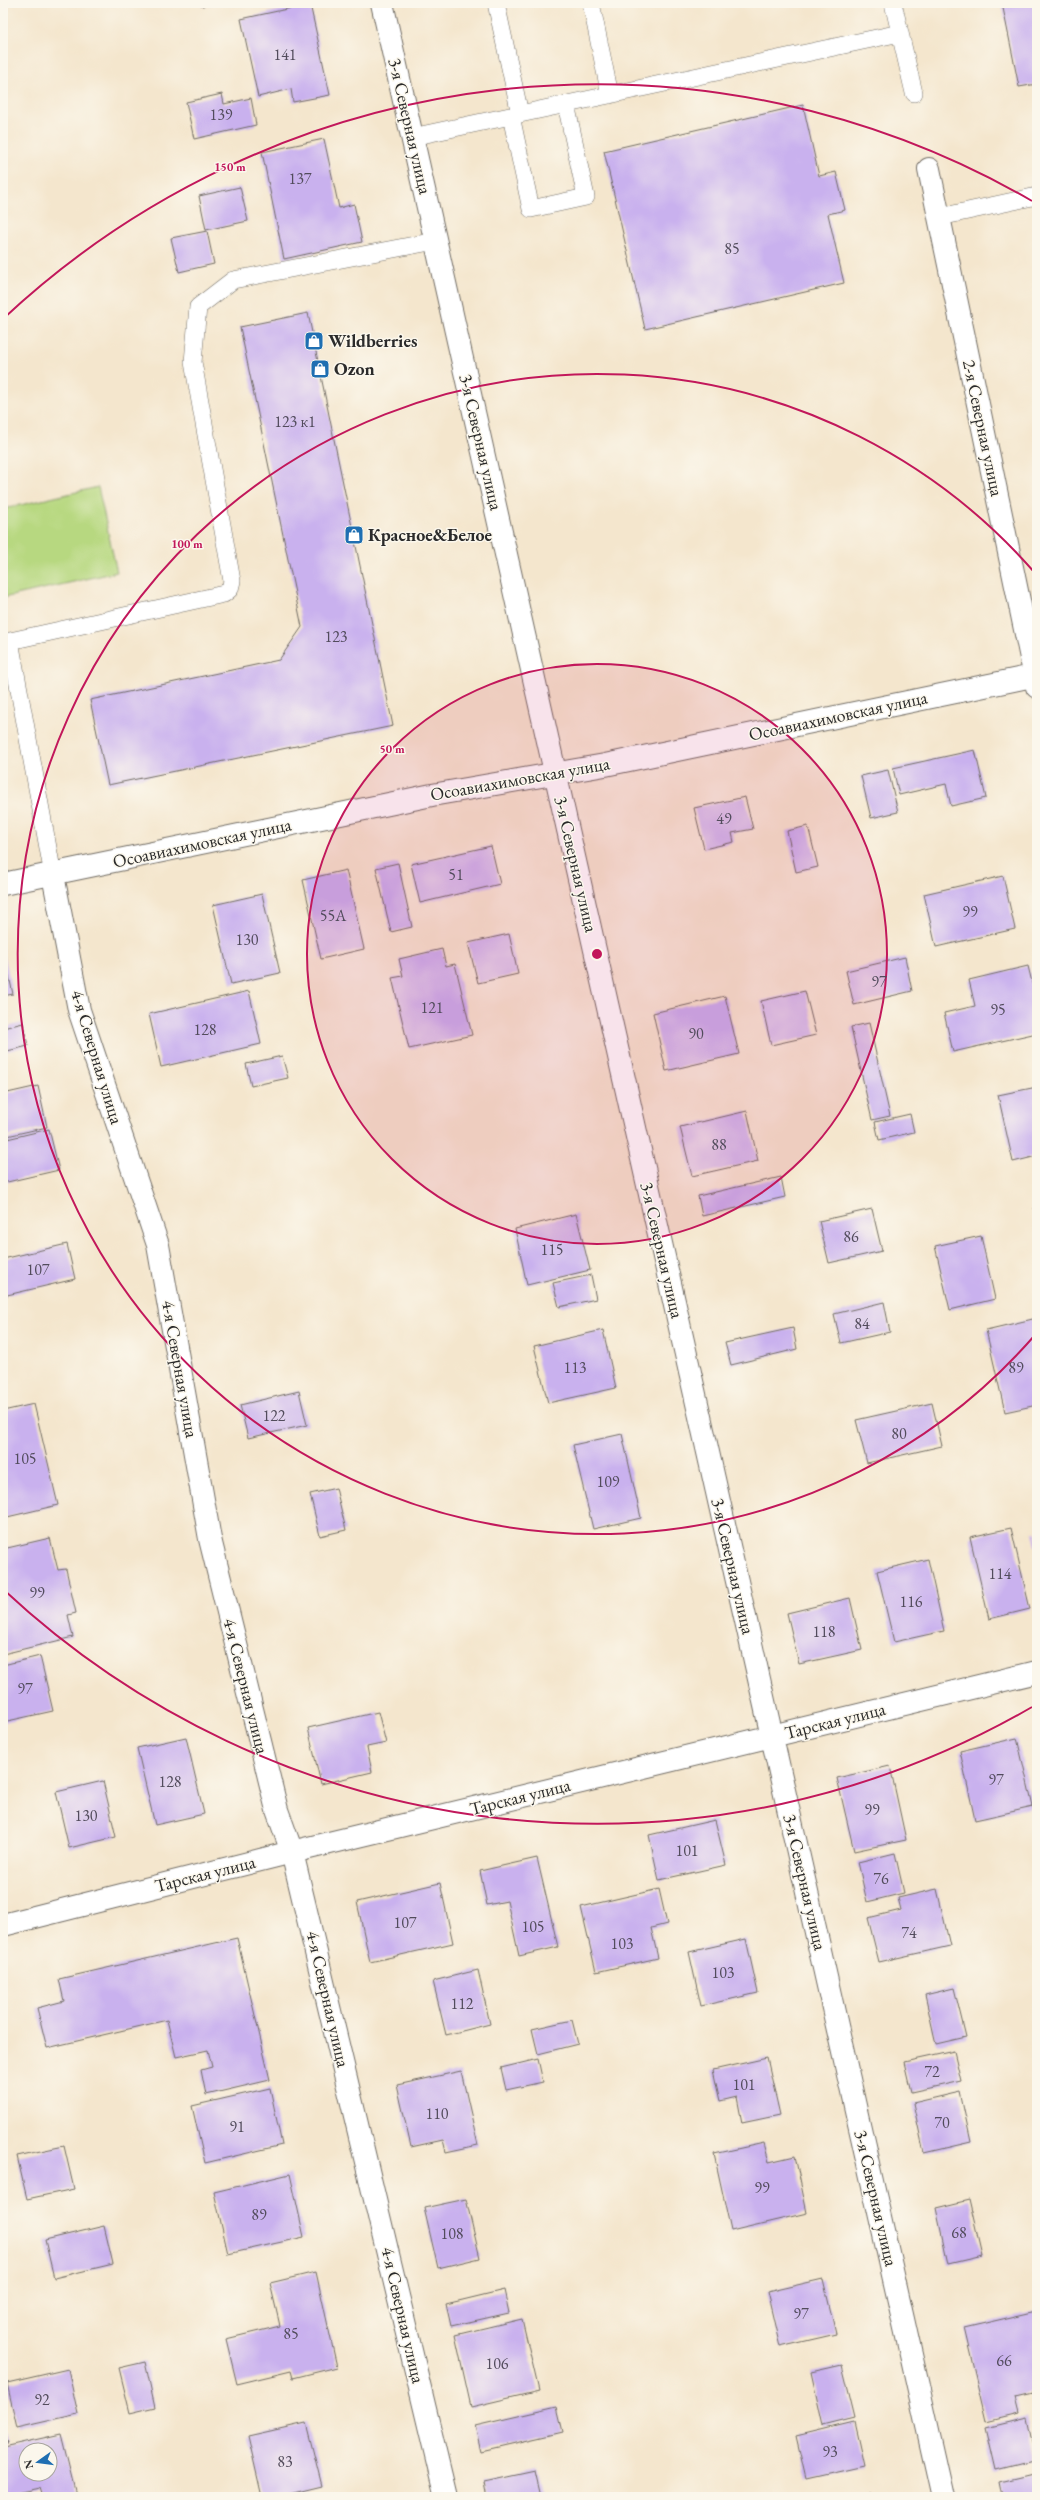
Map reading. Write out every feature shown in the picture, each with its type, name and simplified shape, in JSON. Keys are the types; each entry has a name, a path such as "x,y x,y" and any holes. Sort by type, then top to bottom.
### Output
{"street":[{"name":"3-я Северная улица","path":"382,3 943,2497"},
{"name":"2-я Северная улица","path":"930,169 1036,679"},
{"name":"Осоавиахимовская улица","path":"3,884 53,875 425,796 555,772 605,765 1036,679"},
{"name":"4-я Северная улица","path":"53,875 79,1010 158,1245 210,1538 277,1810 292,1852 446,2497"},
{"name":"Тарская улица","path":"3,1926 292,1852 1037,1672"}],"lane":[{"path":"496,3 530,209 586,197 566,104"},
{"path":"591,3 610,95"},
{"path":"894,3 914,93"},
{"path":"412,137 900,33"},
{"path":"940,217 1037,196"},
{"path":"53,875 6,641 224,594 230,589 232,581 193,362 198,307 233,280 435,241"}],"green space":[{"path":"98,487 117,572 3,598 3,509"}],"building":[{"path":"201,3 214,3 214,4 202,6"},
{"path":"1002,3 1037,3 1037,84 1019,87"},
{"path":"310,4 330,95 293,102 291,89 258,97 241,19"},
{"path":"222,94 224,104 251,98 256,125 194,139 186,102"},
{"path":"803,105 819,176 836,172 845,210 828,214 844,283 645,329 604,151"},
{"path":"324,139 339,208 354,204 362,242 284,259 262,152"},
{"path":"240,187 248,221 206,230 199,196"},
{"path":"207,231 214,264 179,272 171,238"},
{"path":"308,313 393,726 108,785 90,700 279,660 302,627 240,327"},
{"path":"975,750 986,798 951,806 946,784 899,795 893,768"},
{"path":"888,770 898,812 871,818 861,776"},
{"path":"745,797 753,829 732,833 734,842 704,849 694,808"},
{"path":"808,826 818,867 796,872 787,831"},
{"path":"491,846 500,884 420,903 411,864"},
{"path":"398,863 412,927 391,932 376,868"},
{"path":"346,870 364,949 321,959 303,880"},
{"path":"1003,876 1015,929 936,947 924,894"},
{"path":"262,894 280,973 231,984 213,905"},
{"path":"509,934 518,974 478,983 468,943"},
{"path":"442,949 446,966 455,964 472,1035 409,1049 392,978 403,976 399,959"},
{"path":"3,950 13,994 3,996"},
{"path":"905,957 912,991 854,1005 846,971"},
{"path":"1028,966 1037,1003 1037,1033 953,1052 944,1013 975,1006 969,980"},
{"path":"249,991 261,1044 161,1067 149,1014"},
{"path":"805,991 816,1035 771,1045 761,1001"},
{"path":"725,996 739,1054 666,1071 653,1013"},
{"path":"23,1023 28,1046 3,1052 3,1028"},
{"path":"869,1023 890,1116 872,1120 851,1027"},
{"path":"282,1056 288,1078 251,1086 246,1064"},
{"path":"38,1086 47,1127 3,1137 3,1094"},
{"path":"1037,1087 1037,1156 1013,1162 998,1095"},
{"path":"747,1111 758,1161 692,1176 680,1127"},
{"path":"910,1114 914,1132 879,1140 875,1122"},
{"path":"49,1129 59,1170 3,1183 3,1140"},
{"path":"781,1177 785,1197 702,1216 698,1196"},
{"path":"1037,1207 1037,1220 1036,1220 1034,1208"},
{"path":"872,1209 882,1251 829,1263 819,1221"},
{"path":"576,1214 590,1270 527,1285 515,1229"},
{"path":"981,1236 995,1299 950,1310 935,1246"},
{"path":"67,1244 75,1279 3,1296 3,1259"},
{"path":"591,1275 596,1299 559,1307 553,1283"},
{"path":"884,1302 890,1332 841,1343 834,1314"},
{"path":"1037,1318 1037,1405 1005,1412 986,1330"},
{"path":"793,1328 797,1349 731,1365 725,1343"},
{"path":"603,1330 616,1388 548,1403 534,1346"},
{"path":"299,1391 307,1425 248,1438 240,1405"},
{"path":"932,1403 942,1446 867,1463 856,1420"},
{"path":"34,1404 58,1505 3,1518 3,1411"},
{"path":"622,1434 641,1518 593,1529 573,1445"},
{"path":"336,1488 346,1530 320,1536 310,1494"},
{"path":"1011,1528 1030,1609 989,1619 970,1537"},
{"path":"1037,1531 1037,1546 1036,1546 1033,1532"},
{"path":"50,1538 58,1570 66,1569 76,1613 68,1615 73,1637 3,1654 3,1549"},
{"path":"928,1559 944,1631 894,1642 877,1571"},
{"path":"850,1598 862,1650 799,1664 787,1613"},
{"path":"40,1656 53,1711 3,1722 3,1665"},
{"path":"378,1712 386,1743 367,1747 372,1772 321,1784 308,1728"},
{"path":"186,1737 204,1814 155,1825 137,1748"},
{"path":"1017,1738 1033,1807 975,1820 960,1751"},
{"path":"890,1766 906,1840 854,1851 837,1778"},
{"path":"103,1781 116,1837 69,1848 56,1792"},
{"path":"715,1820 726,1865 659,1880 649,1835"},
{"path":"895,1853 904,1893 867,1902 858,1862"},
{"path":"537,1858 558,1947 519,1956 507,1901 487,1905 480,1871"},
{"path":"440,1883 453,1943 370,1962 357,1902"},
{"path":"659,1889 667,1924 651,1928 658,1958 596,1972 581,1907"},
{"path":"937,1889 950,1946 879,1962 868,1918 901,1910 898,1898"},
{"path":"237,1938 270,2080 206,2095 201,2070 212,2067 208,2050 176,2057 167,2020 47,2048 37,2008 64,2001 59,1979"},
{"path":"746,1939 758,1993 701,2006 689,1952"},
{"path":"478,1970 490,2024 446,2035 433,1981"},
{"path":"954,1988 966,2037 936,2044 925,1995"},
{"path":"572,2020 578,2044 538,2054 532,2029"},
{"path":"954,2051 961,2081 911,2092 904,2062"},
{"path":"767,2058 780,2115 742,2123 737,2097 720,2101 713,2070"},
{"path":"538,2059 543,2082 506,2090 501,2068"},
{"path":"461,2071 478,2145 446,2152 443,2140 411,2147 397,2085"},
{"path":"270,2088 282,2145 205,2163 192,2106"},
{"path":"960,2092 971,2142 924,2153 913,2103"},
{"path":"764,2143 769,2162 795,2156 807,2213 731,2231 714,2154"},
{"path":"64,2146 74,2189 27,2199 17,2156"},
{"path":"290,2174 304,2237 228,2254 214,2192"},
{"path":"466,2199 480,2258 438,2268 424,2208"},
{"path":"969,2200 982,2256 948,2264 936,2208"},
{"path":"104,2226 113,2264 54,2278 45,2240"},
{"path":"316,2272 337,2367 293,2378 291,2371 237,2384 226,2339 280,2326 270,2283"},
{"path":"823,2279 836,2334 780,2347 767,2292"},
{"path":"504,2290 509,2313 451,2326 446,2304"},
{"path":"1037,2311 1037,2392 1015,2397 1019,2413 986,2421 964,2328"},
{"path":"522,2319 539,2391 471,2407 455,2335"},
{"path":"145,2362 155,2407 130,2413 119,2368"},
{"path":"842,2365 855,2418 823,2426 811,2372"},
{"path":"68,2369 78,2414 17,2428 7,2383"},
{"path":"557,2407 563,2432 481,2451 475,2426"},
{"path":"1027,2417 1036,2460 996,2470 986,2427"},
{"path":"854,2422 864,2466 806,2479 796,2436"},
{"path":"306,2423 322,2486 277,2497 262,2497 248,2436"},
{"path":"3,2429 7,2443 3,2443"},
{"path":"61,2434 76,2495 42,2497 39,2488 3,2496 3,2447 18,2444 18,2482 58,2482 58,2442 25,2442"},
{"path":"535,2471 541,2497 487,2497 484,2482"},
{"path":"1037,2473 1037,2497 1002,2497 999,2482"},
{"path":"872,2492 873,2497 853,2497 853,2496"}],"place":[{"name":"Wildberries","path":"314,341"},
{"name":"Ozon","path":"320,369"},
{"name":"Красное&Белое","path":"354,535"}]}
